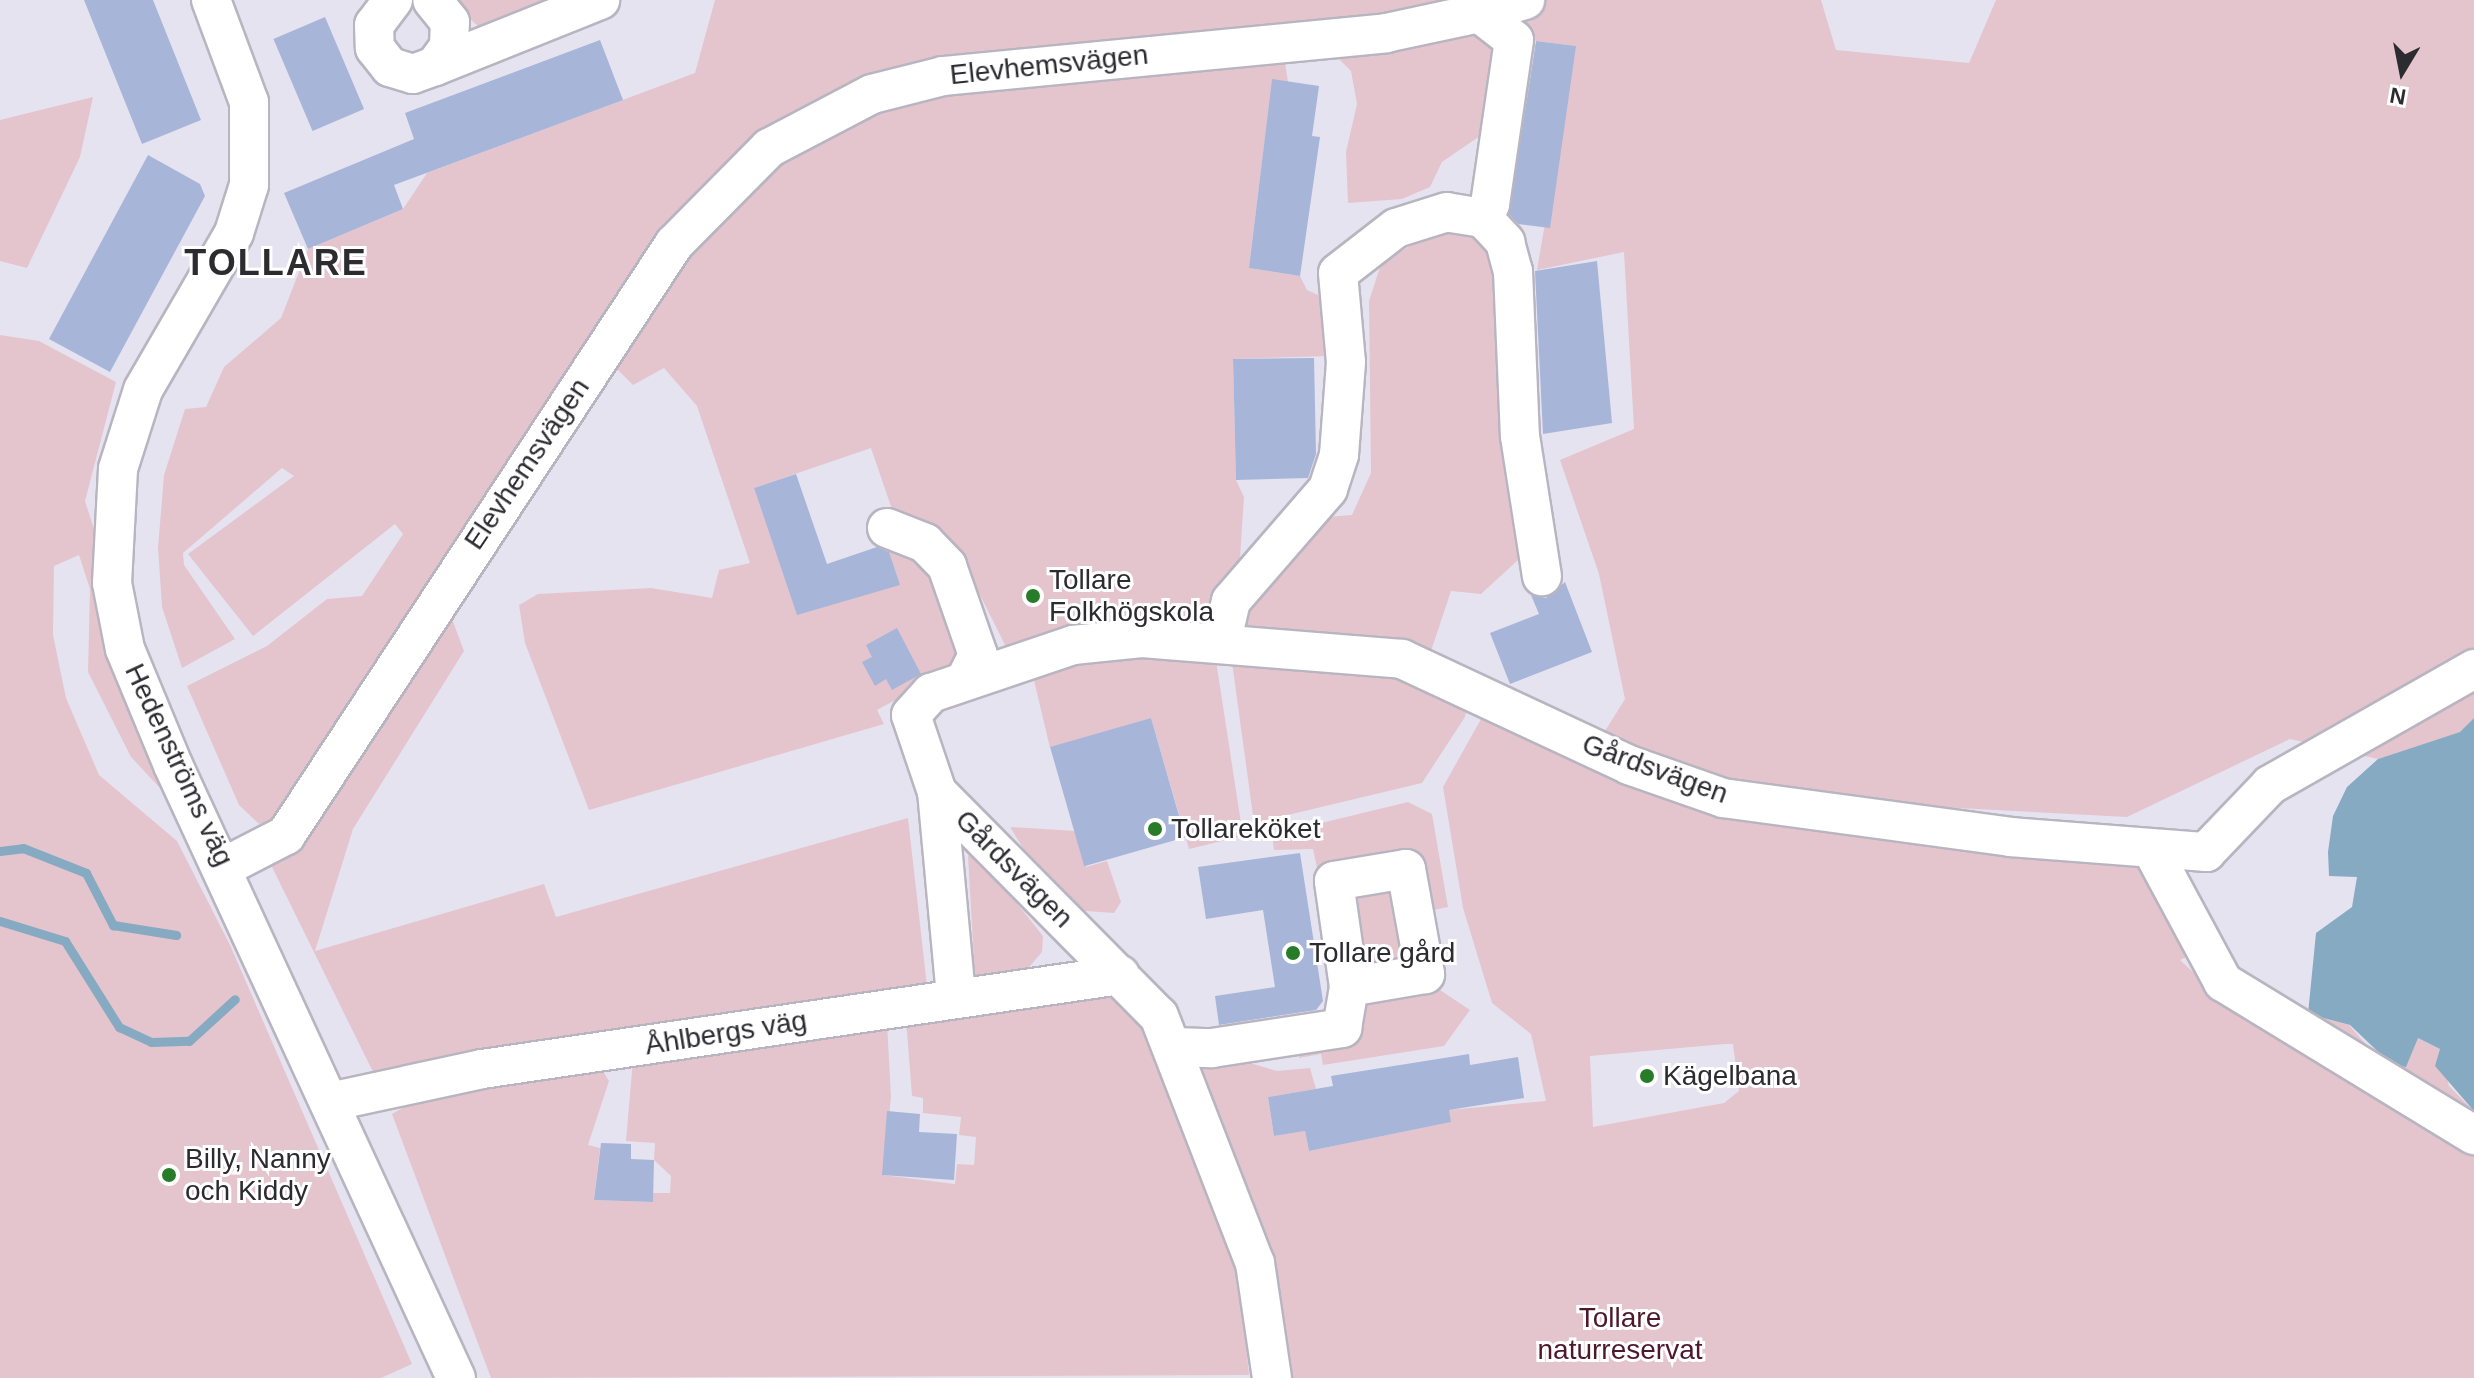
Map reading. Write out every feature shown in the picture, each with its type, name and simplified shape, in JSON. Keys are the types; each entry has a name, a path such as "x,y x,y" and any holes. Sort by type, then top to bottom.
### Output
{"street":[{"path":"393,0 374,25 381,59 413,74 600,0"},
{"path":"432,0 452,35 435,66"},
{"name":"Elevhemsvägen","path":"226,866 286,835 674,244 769,148 872,94 943,76 1386,33 1525,0"},
{"name":"Hedenströms väg","path":"213,1 249,102 249,185 234,233 143,390 118,469 112,583 125,649 334,1101 456,1378"},
{"path":"1479,13 1514,40 1497,184 1483,218"},
{"path":"1221,644 1231,601 1311,514 1332,478 1346,362 1338,273 1396,228 1447,212 1483,218 1505,242 1513,271 1520,436 1542,576"},
{"path":"887,528 925,543 947,566 978,655 965,681"},
{"name":"Gårdsvägen","path":"956,996 937,792 911,715 931,693 1107,638 1221,644 1422,664 1629,765 1723,798 2152,850 2206,852 2270,785 2474,669"},
{"name":"Gårdsvägen","path":"937,792 1159,1016 1174,1047 1255,1263 1272,1378"},
{"path":"2152,850 2223,982 2474,1135"},
{"name":"Åhlbergs väg","path":"334,1101 482,1069 956,996 1120,975"},
{"path":"1174,1047 1212,1048 1342,1028 1349,987"}],"green space":[{"path":"450,0 560,0 480,28"},
{"path":"715,0 1821,0 1836,50 1969,63 1996,0 2474,0 2474,718 2461,732 2378,759 2290,739 2127,817 1899,805 1689,774 1600,739 1625,699 1599,574 1560,460 1634,429 1624,252 1537,270 1575,46 1529,40 1531,27 1514,26 1283,50 1288,82 1272,80 1249,268 1300,276 1307,290 1329,300 1331,356 1233,359 1236,480 1244,497 1239,574 1191,624 1011,657 955,545 897,524 871,448 754,488 797,614 899,585 886,544 932,563 957,624 958,666 877,710 884,724 589,810 525,643 519,605 538,594 651,588 712,598 719,570 750,563 697,406 664,368 633,385 614,366 277,819 259,824 239,805 187,686 267,646 327,599 362,596 403,534 395,524 253,636 188,554 294,476 282,468 183,553 184,565 235,639 182,668 162,607 158,548 164,475 185,409 206,407 224,367 281,318 308,249 403,209 427,173 695,73"},
{"path":"1488,33 1504,43 1496,125 1442,162 1430,187 1402,199 1348,203 1346,152 1357,104 1351,71 1327,47"},
{"path":"93,97 80,157 27,268 0,261 0,120"},
{"path":"1437,229 1473,234 1498,266 1528,551 1481,594 1451,591 1430,654 1231,629 1327,517 1352,515 1371,473 1369,301 1381,264"},
{"path":"0,335 39,341 116,382 85,501 174,776 159,787 131,757 88,672 90,589 79,555 54,566 53,635 66,698 99,775 177,841 230,945 412,1364 381,1378 0,1378"},
{"path":"452,619 464,651 353,829 315,951 544,884 556,917 908,818 927,986 376,1078 272,867"},
{"path":"1215,654 1243,836 1189,849 1151,718 1050,748 1033,676 1078,659"},
{"path":"1231,655 1408,674 1469,698 1465,717 1422,783 1254,823"},
{"name":"Tollare naturreservat","path":"1486,710 1624,774 2149,859 2196,952 2180,960 2238,1013 2308,1014 2349,1025 2377,1057 2418,1038 2440,1049 2449,1086 2474,1111 2474,1378 1284,1378 1190,1065 1236,1059 1277,1071 1310,1068 1316,1089 1268,1097 1274,1136 1305,1131 1309,1151 1450,1122 1449,1110 1546,1101 1531,1034 1492,1003 1463,908 1443,787","holes":["1733,1044 1739,1091 1724,1103 1593,1127 1590,1056"]},
{"path":"1408,802 1432,814 1448,907 1429,911 1419,857 1318,873 1313,849 1274,850 1272,835"},
{"path":"1010,827 1075,831 1086,867 1107,861 1121,902 1114,913 1086,911 1050,892"},
{"path":"974,850 1043,936 1042,952 1024,973 975,979 968,856"},
{"path":"1401,881 1415,970 1364,978 1350,889"},
{"path":"1431,984 1470,1010 1444,1046 1323,1065 1321,1054 1299,1058 1297,1046 1361,1035 1357,1004"},
{"path":"1056,994 1127,995 1147,1012 1238,1265 1249,1375 491,1378 392,1114 423,1096 599,1065 609,1081 588,1145 600,1148 594,1200 653,1202 653,1193 670,1193 671,1176 654,1160 655,1143 626,1141 633,1059 887,1022 891,1097 883,1175 955,1184 957,1164 974,1165 976,1137 959,1135 961,1117 923,1113 923,1098 912,1096 906,1019"}],"water":[{"path":"2474,718 2474,1111 2435,1066 2440,1049 2418,1038 2406,1067 2392,1065 2350,1025 2308,1014 2316,933 2352,907 2357,877 2329,876 2328,852 2333,816 2347,787 2378,759 2460,732"}],"building":[{"path":"84,0 153,0 201,120 142,144"},
{"path":"325,17 364,109 313,131 273,39"},
{"path":"600,40 623,100 394,185 403,209 308,249 284,193 414,139 405,113"},
{"path":"1536,41 1576,46 1550,228 1518,224 1509,214"},
{"path":"1272,79 1319,86 1312,136 1320,137 1300,276 1249,268"},
{"path":"148,155 200,184 205,196 110,372 49,339"},
{"path":"1597,261 1612,423 1543,434 1535,271"},
{"path":"1314,358 1316,454 1308,478 1236,480 1233,359"},
{"path":"796,474 827,564 877,547 889,552 900,585 797,615 754,488"},
{"path":"1565,582 1592,652 1510,684 1490,633 1539,614 1531,595 1546,598"},
{"path":"897,628 921,674 892,690 886,679 875,686 862,662 872,657 866,645"},
{"path":"1151,718 1185,837 1084,866 1050,747"},
{"name":"Tollare gård","path":"1300,853 1323,1001 1316,1010 1219,1025 1215,996 1275,987 1263,910 1206,919 1198,867"},
{"path":"1469,1054 1470,1065 1518,1057 1524,1098 1449,1110 1451,1122 1309,1151 1305,1131 1274,1136 1268,1097 1333,1086 1331,1076"},
{"path":"887,1111 920,1114 919,1132 957,1134 954,1180 882,1175"},
{"path":"601,1143 631,1144 631,1159 654,1160 653,1202 594,1200"}],"waterway":[{"path":"0,851 23,848 86,873 113,925 176,935"},
{"path":"0,921 65,941 119,1027 151,1042 189,1041 235,999"}],"place":[{"name":"Tollare Folkhögskola","path":"1033,596"},
{"name":"Tollareköket","path":"1155,829"},
{"name":"Tollare gård","path":"1293,953"},
{"name":"Kägelbana","path":"1647,1076"},
{"name":"Billy, Nanny och Kiddy","path":"169,1175"}],"district":[{"name":"TOLLARE","path":"276,263"}]}
